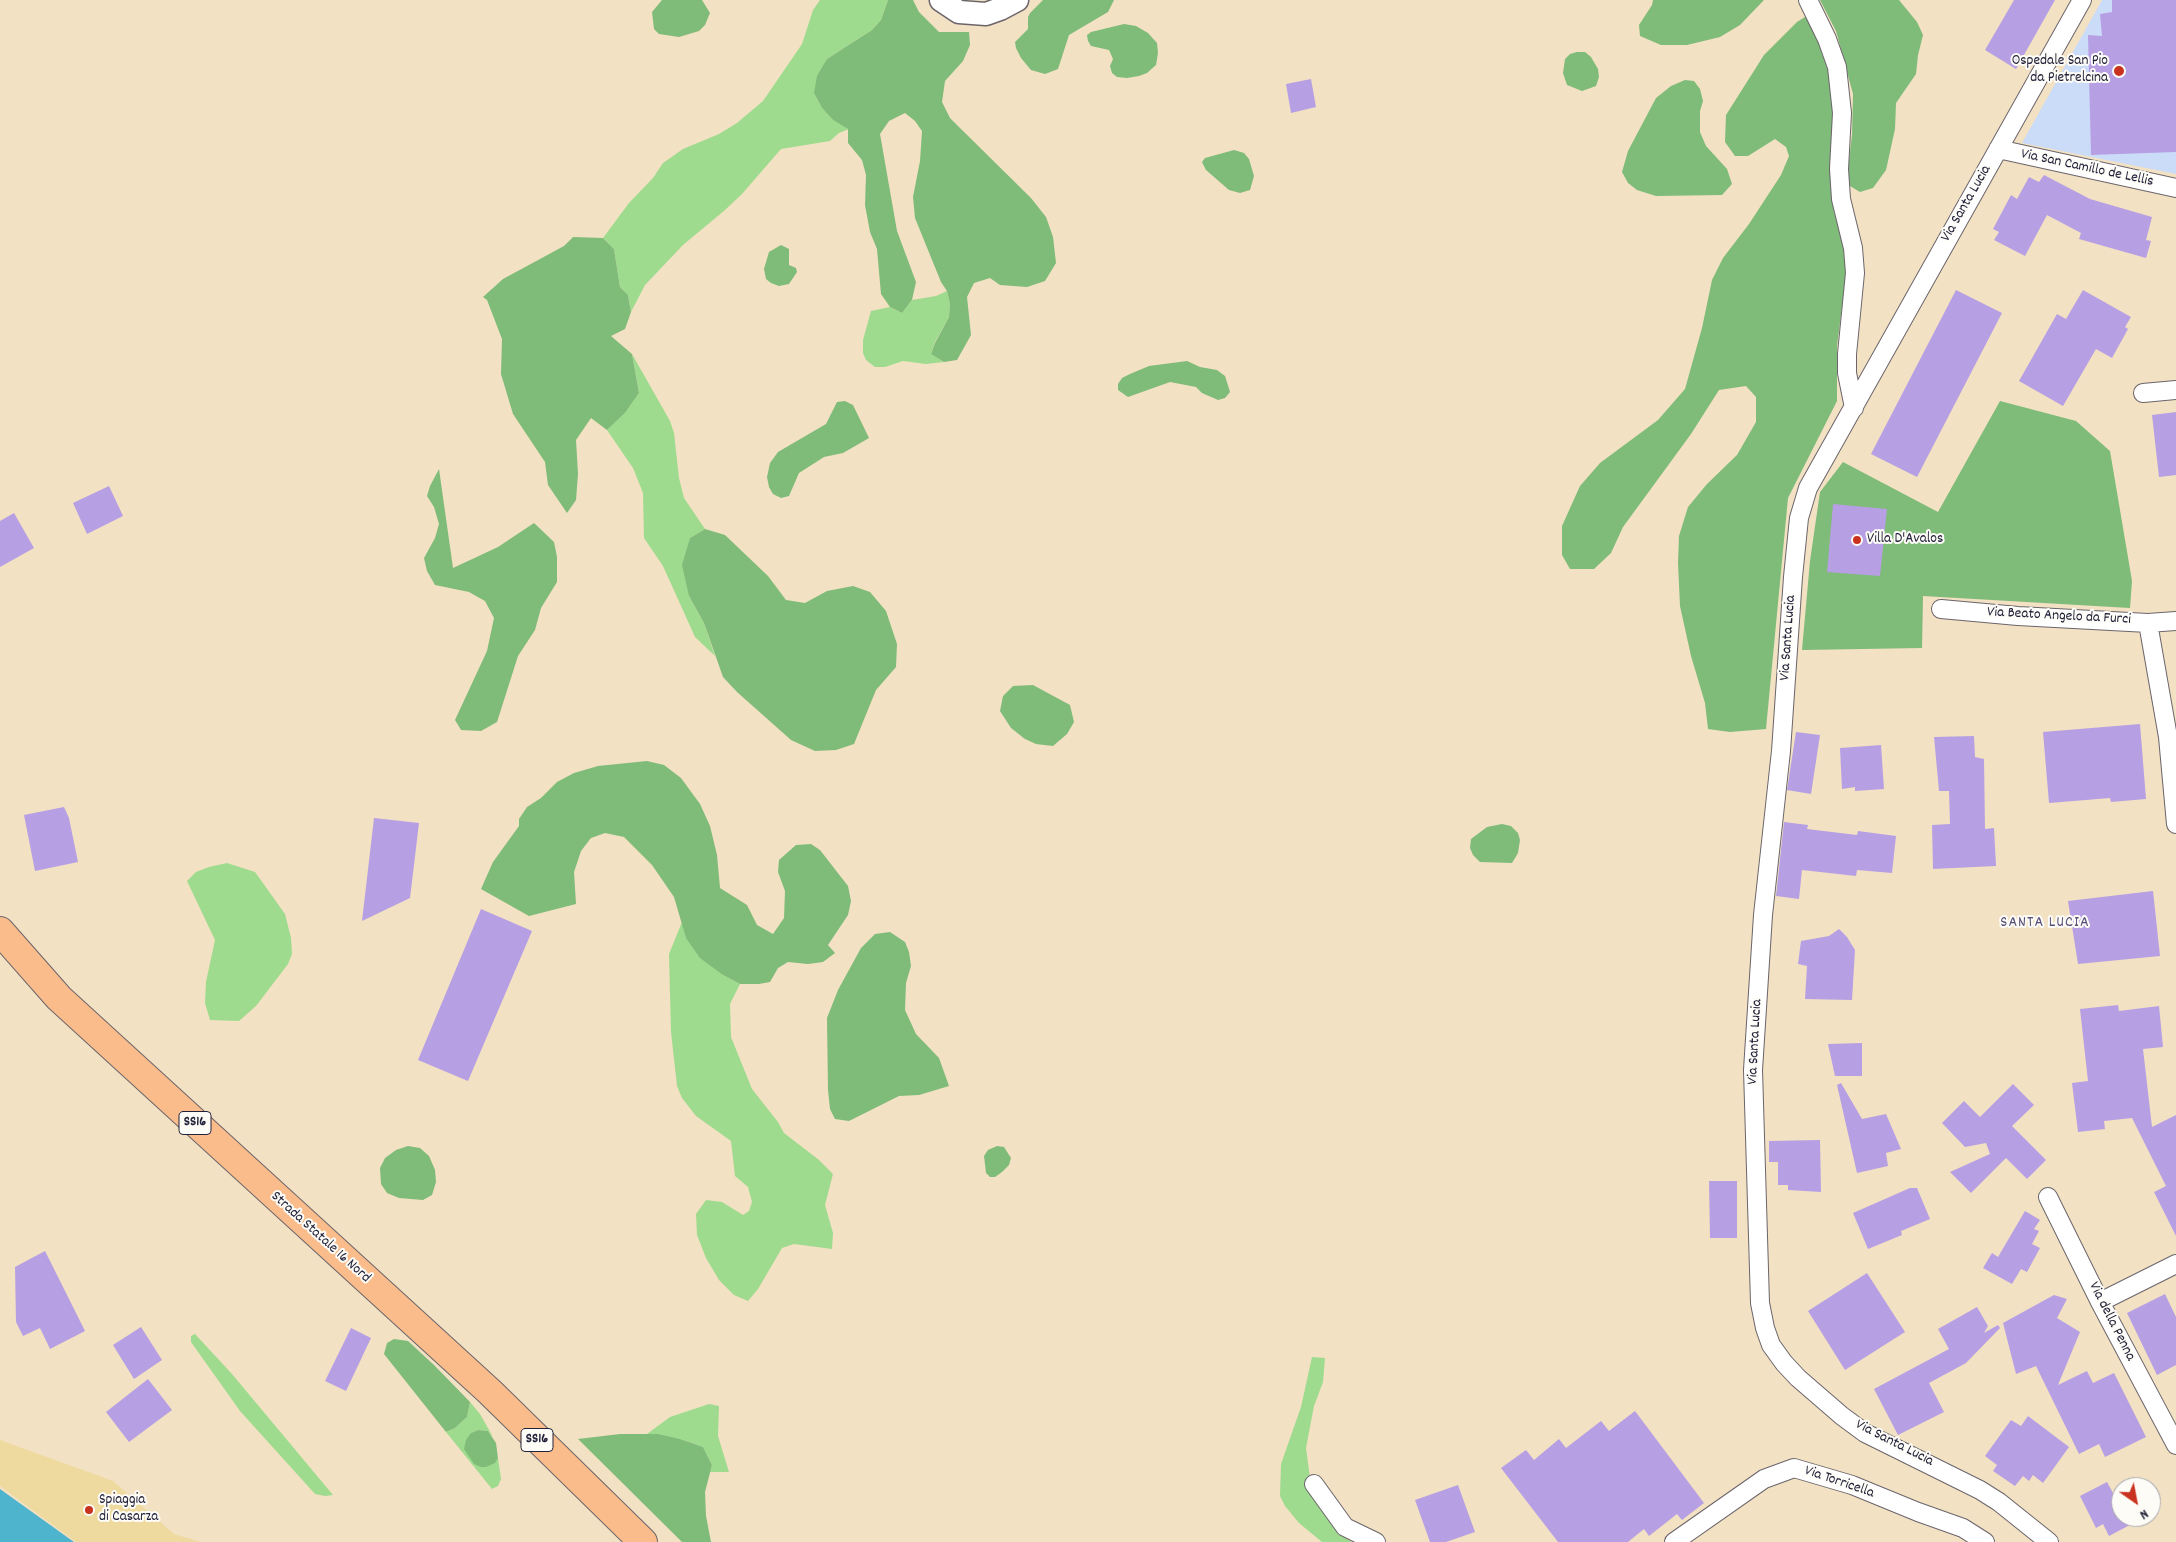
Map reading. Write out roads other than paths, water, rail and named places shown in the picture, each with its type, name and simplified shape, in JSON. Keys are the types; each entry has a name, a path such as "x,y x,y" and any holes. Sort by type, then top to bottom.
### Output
{"main road":[{"name":"Strada Statale 16 Nord","path":"0,931 59,998 490,1392 643,1542"}],"street":[{"path":"941,0 959,12 986,14 1000,10 1017,0"},
{"path":"1808,0 1828,39 1837,67 1842,113 1841,199 1853,248 1855,272 1846,354 1847,373 1854,408"},
{"name":"Via Santa Lucia","path":"2048,1542 1999,1502 1980,1490 1866,1433 1842,1416 1821,1400 1784,1363 1771,1345 1764,1328 1760,1303 1753,1070 1763,915 1781,751 1793,577 1799,518 1808,488 2082,0"},
{"name":"Via San Camillo de Lellis","path":"1998,149 2176,188"},
{"path":"2142,393 2176,390"},
{"name":"Via Beato Angelo da Furci","path":"1941,609 2018,616 2148,623 2176,621"},
{"path":"2148,623 2172,737 2176,824"},
{"name":"Via della Penna","path":"2048,1197 2100,1302 2176,1445"},
{"path":"2100,1302 2176,1264"},
{"name":"Via Torricella","path":"1674,1542 1764,1479 1794,1468 1852,1485 1963,1528 1985,1542"},
{"path":"1314,1484 1345,1527 1376,1542"}],"water":[{"path":"0,1489 74,1542 0,1542"}],"place":[{"name":"Ospedale San Pio da Pietrelcina","path":"2119,71"},
{"name":"Villa D'Avalos","path":"1857,540"},
{"name":"Spiaggia di Casarza","path":"89,1510"}],"district":[{"name":"SANTA LUCIA","path":"2045,924"}]}
